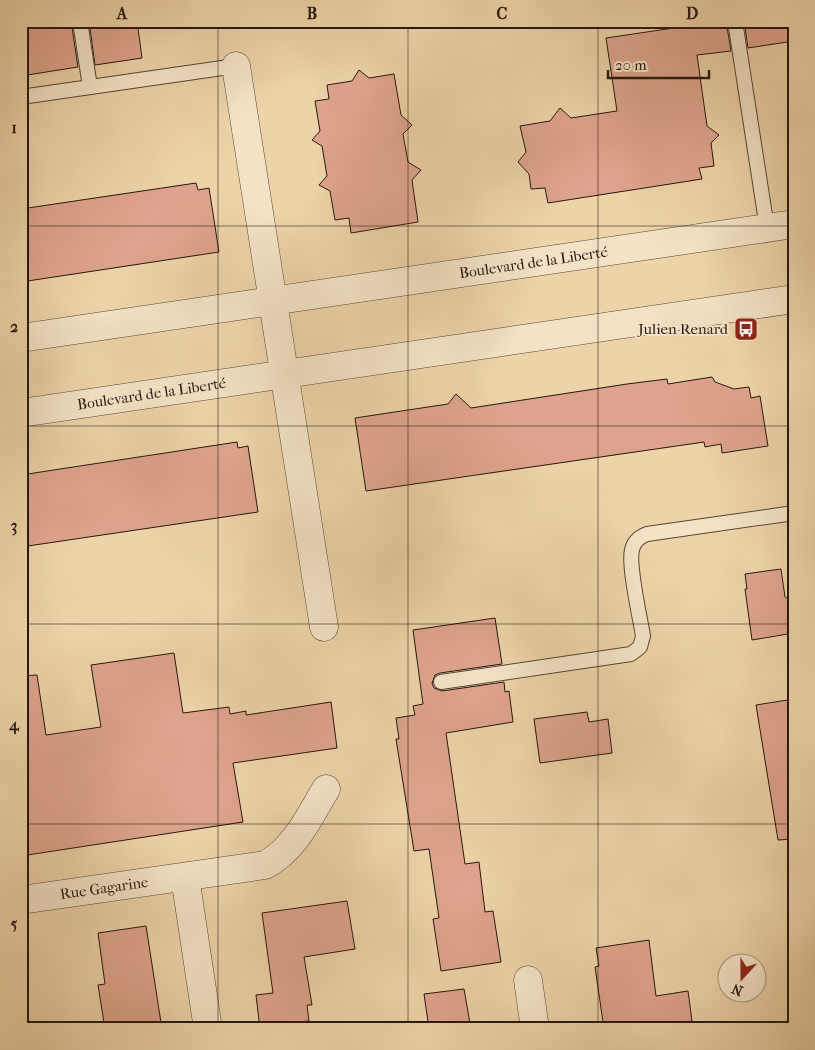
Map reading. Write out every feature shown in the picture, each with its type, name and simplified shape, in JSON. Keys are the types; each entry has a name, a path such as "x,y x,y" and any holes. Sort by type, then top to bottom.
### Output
{"street":[{"path":"236,66 324,626"},
{"name":"Boulevard de la Liberté","path":"21,338 794,224"},
{"name":"Boulevard de la Liberté","path":"21,413 794,299"},
{"name":"Rue Gagarine","path":"21,900 265,865 275,860 292,844 326,789"},
{"path":"185,877 208,1029"},
{"path":"528,980 535,1029"}],"lane":[{"path":"80,21 90,86"},
{"path":"735,21 767,228"},
{"path":"21,97 236,66"},
{"path":"441,682 631,654 640,647 643,636 631,555 635,542 640,536 794,513"}],"building":[{"path":"21,21 71,21 78,67 21,76"},
{"path":"89,21 137,21 142,58 95,65"},
{"path":"726,21 731,51 697,55 707,126 719,135 711,143 714,166 699,168 702,179 548,203 545,188 531,189 529,174 518,162 526,152 520,126 550,121 560,108 571,118 617,111 606,38"},
{"path":"744,21 794,21 794,41 748,48"},
{"path":"359,70 369,78 394,74 401,115 412,125 403,134 408,162 421,170 412,180 418,222 351,233 349,218 335,220 330,191 319,185 327,176 322,146 312,140 320,131 315,101 329,99 327,85 352,81"},
{"path":"196,183 198,190 209,188 219,252 21,282 21,209"},
{"path":"712,377 715,382 734,389 749,387 751,398 760,396 768,446 722,453 721,444 705,447 704,442 366,491 355,418 448,404 456,394 471,408 627,384 667,379 668,384"},
{"path":"237,442 238,448 248,446 258,512 21,547 21,475"},
{"path":"781,569 785,597 789,599 794,633 752,640 745,589 747,589 745,574"},
{"path":"495,618 502,664 440,673 435,675 432,683 434,688 442,691 504,682 505,692 509,691 513,722 446,733 465,864 479,862 485,912 493,911 501,962 441,971 433,919 439,918 429,849 414,851 396,739 399,739 396,718 415,715 413,706 423,704 413,630"},
{"path":"174,653 183,713 229,707 230,714 246,711 246,715 331,702 337,748 233,763 243,822 21,856 21,676 37,675 46,735 101,727 91,665"},
{"path":"794,699 794,839 778,840 756,705"},
{"path":"587,712 589,722 608,719 612,753 540,763 534,719"},
{"path":"347,901 355,949 304,957 312,1005 307,1005 309,1021 296,1022 298,1029 260,1029 256,995 273,993 262,913"},
{"path":"146,926 162,1029 105,1029 98,985 105,984 98,933"},
{"path":"649,940 656,996 688,991 692,1021 647,1029 604,1029 595,967 599,966 596,948"},
{"path":"464,989 471,1029 429,1029 424,994"}],"place":[{"name":"Julien Renard","path":"746,329"}]}
